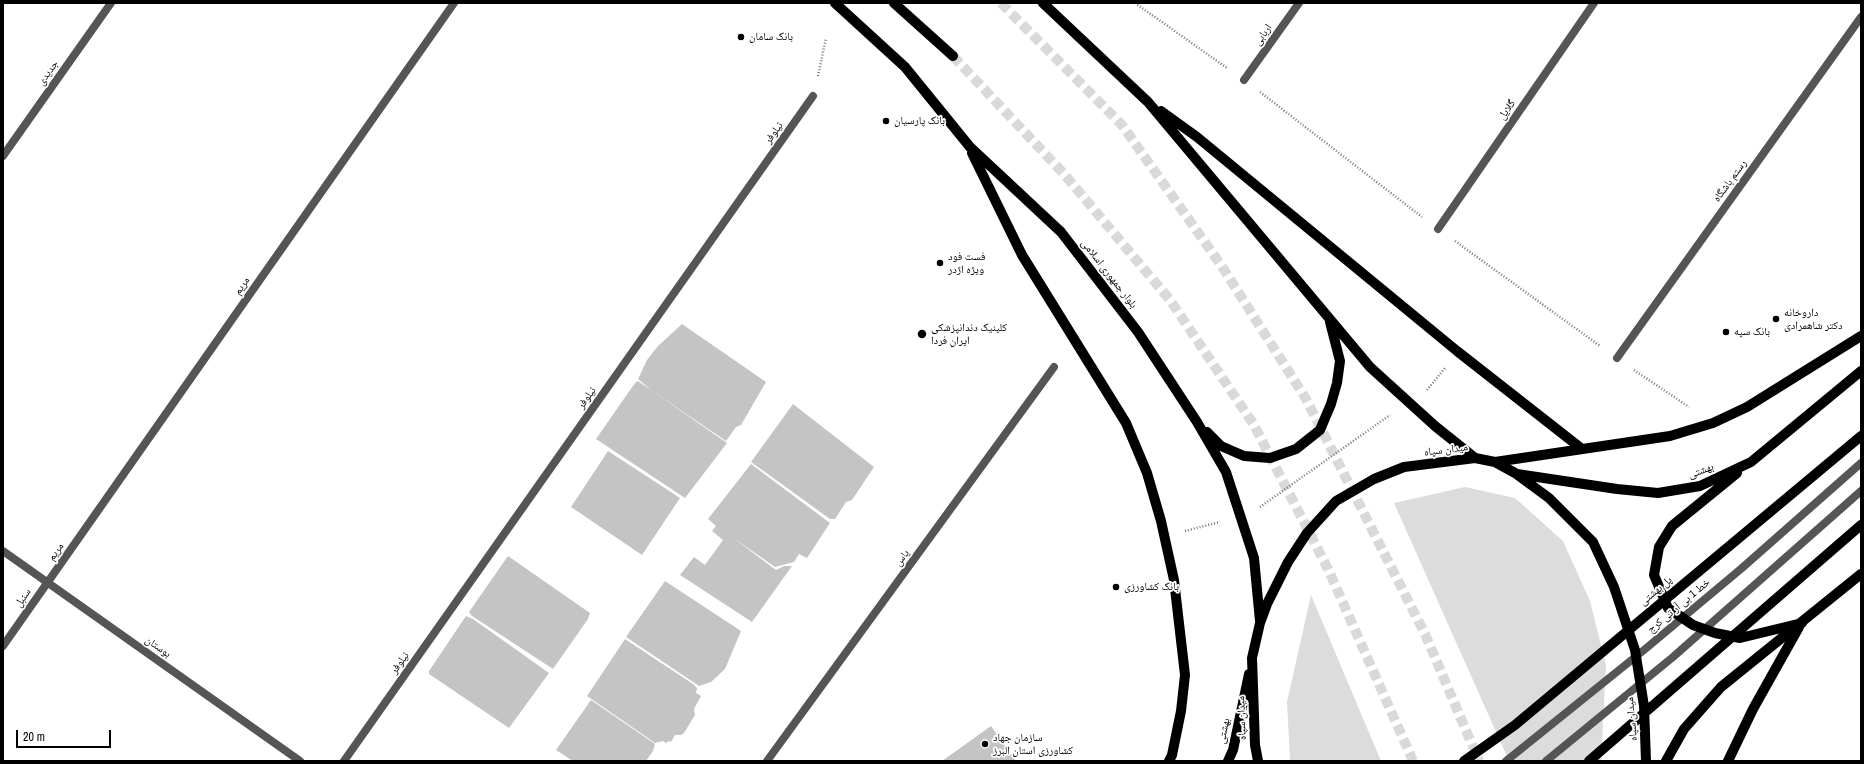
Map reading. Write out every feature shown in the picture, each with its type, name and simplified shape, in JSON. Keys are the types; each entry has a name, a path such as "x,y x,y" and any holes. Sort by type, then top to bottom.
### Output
{"main road":[{"name":"بلوار جمهوری اسلامی","path":"835,3 905,67 970,147 1061,232 1138,332 1197,422 1226,472 1254,558 1260,623"},
{"path":"894,3 953,56"},
{"path":"1043,3 1148,102 1370,367 1400,395 1476,458"},
{"path":"1148,102 1197,137 1457,351 1582,448"},
{"path":"970,147 1022,255 1126,423 1147,473 1161,521 1174,580 1185,675 1181,711 1172,755 1169,761"},
{"path":"1197,422 1221,446 1244,456 1270,458 1296,449 1320,430 1331,404 1337,383 1340,361 1329,318"},
{"path":"1495,462 1670,436 1713,423 1746,407 1861,336"},
{"name":"بهشتى","path":"1515,473 1617,489 1658,493 1700,486 1751,462 1861,371"},
{"name":"پل بهشتی","path":"1464,761 1515,725 1861,436"},
{"name":"میدان سپاه","path":"1258,761 1255,745 1252,658 1260,623 1288,562 1307,534 1336,501 1374,479 1404,467 1476,458 1495,462 1515,473 1549,498 1594,542 1614,587 1635,650 1644,706 1646,761"},
{"path":"1751,462 1672,526 1659,547 1654,575 1668,608 1692,624 1716,633 1740,638 1802,623"},
{"path":"1589,761 1861,525"},
{"path":"1666,761 1684,729 1721,687 1861,574"},
{"path":"1728,761 1753,709 1802,623"},
{"name":"بهشتى","path":"1228,761 1233,750 1252,658"}],"street":[{"name":"جدیدی","path":"3,156 111,3"},
{"name":"مریم","path":"48,582 454,3"},
{"name":"اربابی","path":"1244,80 1299,3"},
{"name":"گلایل","path":"1438,229 1594,3"},
{"name":"رستم باشگاه","path":"1617,358 1861,17"},
{"name":"نیلوفر","path":"344,761 813,96"},
{"name":"یاس","path":"767,761 1054,367"},
{"name":"خط 1 بی آر تی کرج","path":"1506,761 1606,682 1742,568 1861,463"},
{"path":"1546,761 1656,671 1861,491"},
{"name":"بوستان","path":"3,551 300,761"},
{"name":"سنبل","path":"3,646 48,582"}],"path":[{"path":"1135,3 1244,80 1438,229 1617,358 1713,423"},
{"path":"813,96 826,38"},
{"path":"1424,394 1445,368"},
{"path":"1260,508 1395,411"},
{"path":"1180,533 1224,521"}],"shaded area":[{"path":"1465,487 1515,498 1563,541 1590,601 1606,665 1601,761 1509,761 1394,503"},
{"path":"1311,595 1381,761 1290,761 1287,702"}],"building":[{"path":"682,324 766,382 741,425 736,427 726,441 651,390 638,379 647,360 658,346"},
{"path":"638,381 727,443 685,498 596,439 635,383"},
{"path":"793,404 874,467 852,500 846,502 835,519 830,519 751,462"},
{"path":"608,451 680,498 642,555 571,507"},
{"path":"751,464 830,523 807,558 799,554 794,562 775,567 732,537 776,570 784,566 792,566 752,622 680,575 694,557 705,565 723,540 712,531 716,526 708,519"},
{"path":"508,556 590,613 588,619 553,669 472,616 469,612"},
{"path":"665,581 741,631 725,669 711,682 699,686 626,637"},
{"path":"466,616 473,619 549,673 509,728 429,674 429,671"},
{"path":"625,639 693,684 697,688 696,693 701,696 694,709 695,715 684,733 681,735 675,735 671,742 669,741 666,743 663,741 655,743 587,696"},
{"path":"591,700 655,744 653,751 646,761 573,761 556,750"},
{"name":"سازمان جهاد کشاورزی استان البرز","path":"991,726 1016,761 942,761"}],"tunnel":[{"path":"1001,3 1122,125 1221,265 1306,399 1425,634 1479,761"},
{"path":"953,56 1064,174 1170,300 1254,425 1328,569 1413,761"}],"place":[{"name":"بانک سامان","path":"741,37"},
{"name":"بانک پارسیان","path":"886,121"},
{"name":"فست فود ویژه اژدر","path":"940,263"},
{"name":"داروخانه دکتر شاهمرادی","path":"1776,319"},
{"name":"بانک سپه","path":"1726,332"},
{"name":"کلینیک دندانپزشکی ایران فردا","path":"922,334"},
{"name":"بانک کشاورزی","path":"1116,587"},
{"name":"سازمان جهاد کشاورزی استان البرز","path":"985,744"}]}
